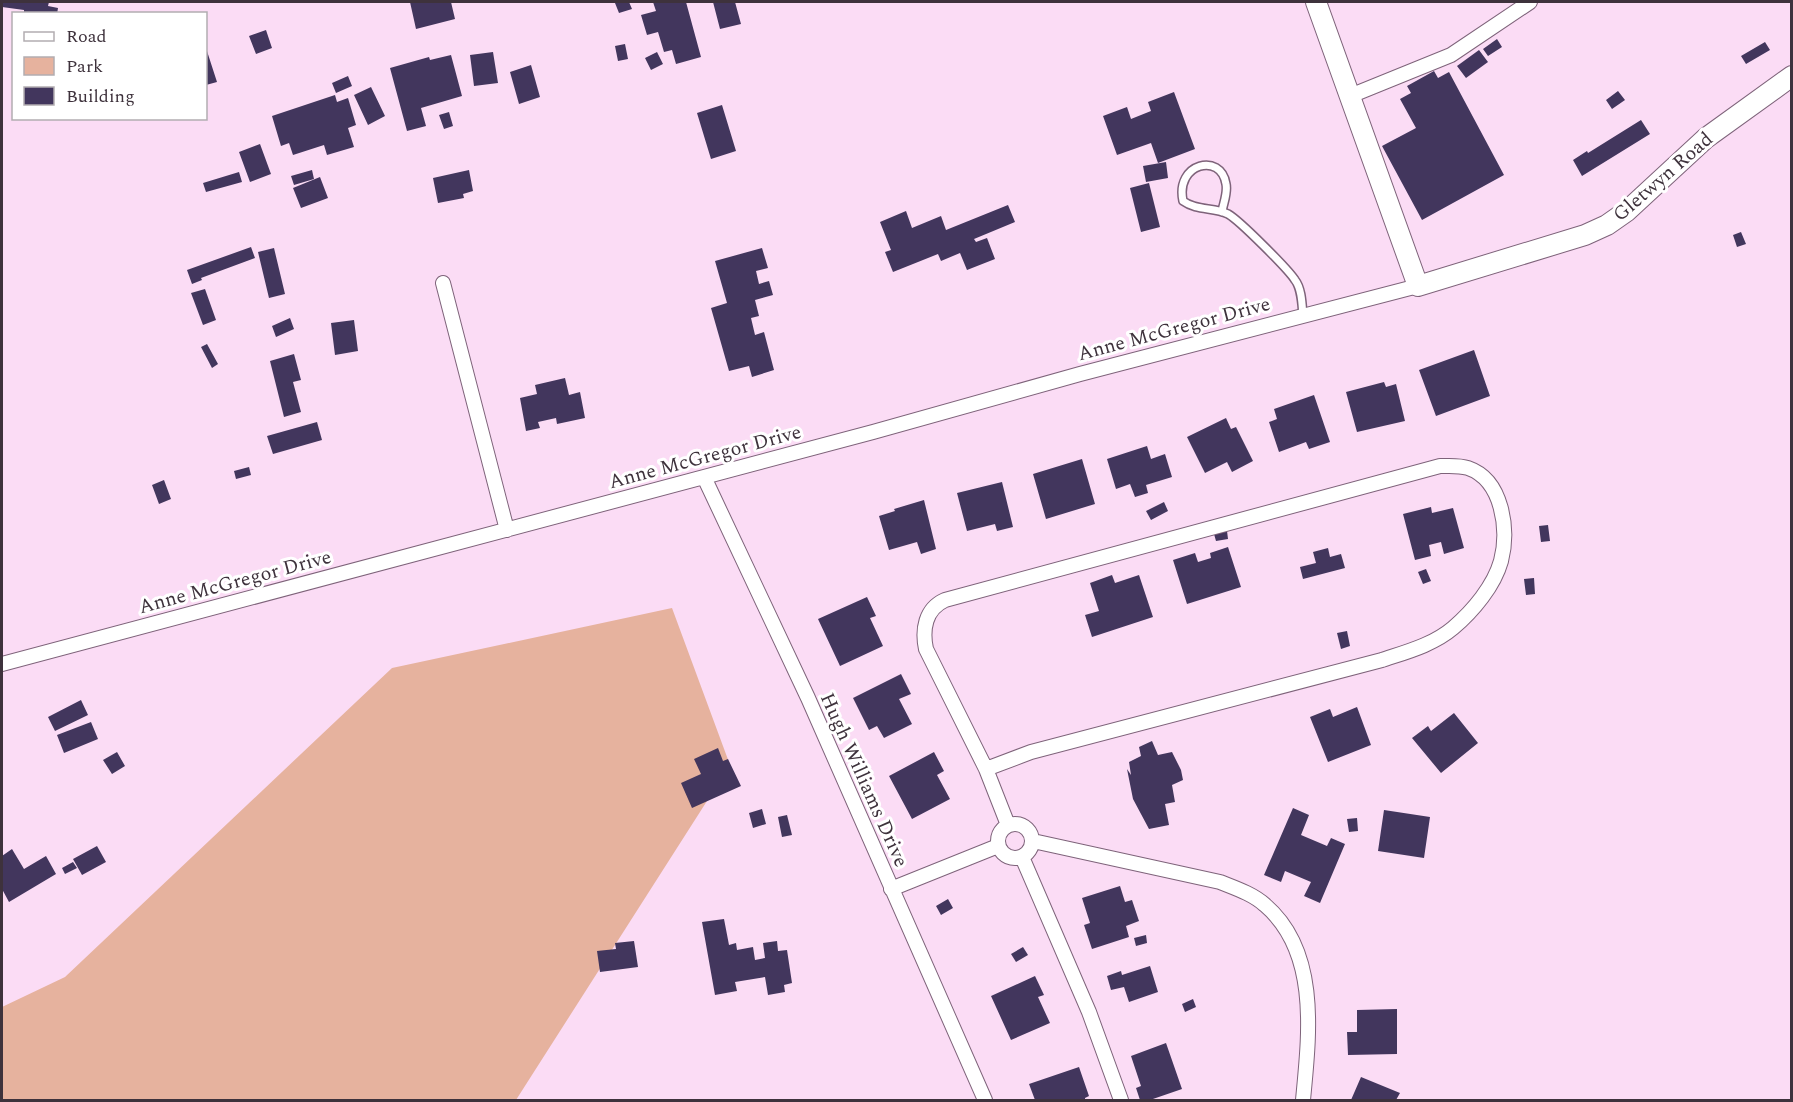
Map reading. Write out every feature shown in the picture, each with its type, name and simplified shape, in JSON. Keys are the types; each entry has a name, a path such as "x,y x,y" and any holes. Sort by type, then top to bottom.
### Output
{"street":[{"path":"1316,2 1419,286"},
{"path":"1350,96 1450,55 1530,2"},
{"name":"Gletwyn Road","path":"1419,286 1574,239 1607,225 1627,211 1706,138 1790,78"},
{"path":"443,283 507,530"},
{"name":"Anne McGregor Drive","path":"2,664 1080,374 1419,286"},
{"path":"986,769 1031,752 1382,660 1424,646 1453,628 1475,606 1490,584 1501,561 1505,532 1502,508 1485,480 1469,468 1440,466 936,604 926,624 924,640 926,649 986,769 1008,825"},
{"name":"Hugh Williams Drive","path":"704,477 808,698 985,1101"},
{"path":"1008,825 1022,825 1028,830 1033,841 1030,849 1022,857 1011,858 1005,855 999,846 998,838 1001,831 1008,825"},
{"path":"1033,841 1220,882 1243,891 1265,904 1281,922 1295,945 1302,966 1306,987 1308,1046 1303,1101"},
{"path":"891,889 999,846"},
{"path":"1022,857 1089,1012 1121,1101"}],"lane":[{"path":"1222,212 1227,186 1223,175 1215,167 1205,164 1193,169 1184,180 1181,190 1184,201 1192,208 1228,214 1247,231 1297,281 1303,316"}],"green space":[{"path":"672,608 730,765 516,1100 2,1100 2,1007 65,977 392,668"}],"building":[{"path":"2,2 49,2 48,6 58,8 57,12 24,12 24,10 2,7"},
{"path":"410,2 451,2 455,19 416,29"},
{"path":"629,2 632,9 619,13 615,3"},
{"path":"653,2 686,2 701,57 676,64 672,50 664,52 658,32 647,35 641,15 656,11"},
{"path":"713,2 735,2 741,24 720,29"},
{"path":"266,30 272,48 256,54 249,36"},
{"path":"1497,39 1502,47 1488,56 1483,49"},
{"path":"1765,42 1770,50 1746,64 1741,56"},
{"path":"625,44 628,59 618,61 615,46"},
{"path":"1479,50 1488,62 1466,78 1457,66"},
{"path":"207,51 217,82 207,85"},
{"path":"493,52 498,83 474,86 470,55"},
{"path":"657,52 663,64 651,70 645,58"},
{"path":"451,55 462,96 421,108 426,126 407,131 390,68 429,57 430,60"},
{"path":"531,65 540,97 519,104 510,72"},
{"path":"1434,71 1438,78 1449,72 1504,175 1422,220 1382,146 1416,128 1400,99 1411,93 1407,86"},
{"path":"348,76 352,86 336,93 332,83"},
{"path":"371,87 385,116 368,125 354,95"},
{"path":"1618,91 1625,100 1612,109 1606,100"},
{"path":"1174,92 1195,149 1158,163 1151,143 1117,155 1103,116 1127,107 1131,119 1151,111 1148,102"},
{"path":"335,95 337,102 348,98 356,125 348,128 354,147 327,155 324,145 293,155 289,143 281,146 272,116"},
{"path":"722,105 736,151 711,159 697,113"},
{"path":"449,112 453,126 444,129 439,115"},
{"path":"1641,120 1650,134 1582,176 1573,160"},
{"path":"260,144 271,174 250,182 239,152"},
{"path":"1166,162 1168,178 1146,182 1143,166"},
{"path":"312,170 314,179 294,185 291,176"},
{"path":"469,170 473,191 463,194 464,198 438,203 433,178"},
{"path":"239,172 242,182 206,192 203,183"},
{"path":"320,177 328,198 301,208 293,188"},
{"path":"1149,183 1160,227 1141,232 1130,188"},
{"path":"1008,205 1015,222 974,239 976,242 987,238 995,259 967,270 960,253 941,261 938,254 893,272 885,252 891,250 880,222 906,211 912,228 941,216 946,230"},
{"path":"1741,232 1746,244 1737,247 1733,235"},
{"path":"251,247 255,258 201,278 202,280 192,284 187,270"},
{"path":"274,248 285,294 269,298 258,252"},
{"path":"762,248 768,268 756,271 759,284 769,281 773,295 755,300 759,316 751,318 755,335 764,332 774,370 752,377 749,366 729,371 711,308 727,303 715,261"},
{"path":"205,289 216,320 203,325 191,293"},
{"path":"290,318 294,329 276,337 272,326"},
{"path":"354,320 358,351 335,355 331,323"},
{"path":"207,344 218,364 212,368 201,347"},
{"path":"1474,350 1490,396 1436,416 1419,370"},
{"path":"294,354 301,380 293,382 301,412 284,417 270,361"},
{"path":"565,378 569,395 580,392 585,418 557,424 556,418 538,422 540,428 526,431 520,398 537,394 535,385"},
{"path":"1384,382 1386,387 1396,384 1405,421 1357,432 1346,392"},
{"path":"1314,395 1330,442 1309,449 1306,442 1279,452 1269,422 1277,419 1274,409"},
{"path":"1226,418 1231,429 1236,427 1253,461 1232,472 1227,462 1205,473 1187,437"},
{"path":"317,422 322,440 273,454 267,436"},
{"path":"1147,446 1151,459 1165,454 1172,477 1146,485 1148,493 1135,497 1130,484 1116,489 1107,459"},
{"path":"1082,459 1095,504 1046,519 1033,474"},
{"path":"249,467 251,475 236,479 234,471"},
{"path":"164,480 171,499 159,504 152,485"},
{"path":"1002,482 1013,527 997,531 995,524 967,531 957,493"},
{"path":"924,500 936,549 921,554 917,542 889,550 879,516"},
{"path":"1164,502 1168,511 1151,520 1146,511"},
{"path":"1431,507 1432,513 1453,508 1464,548 1444,554 1441,542 1429,545 1431,556 1415,560 1403,514"},
{"path":"1548,525 1550,541 1541,542 1539,526"},
{"path":"1227,531 1228,539 1216,541 1214,534"},
{"path":"1228,547 1241,587 1187,604 1173,560 1195,553 1198,562 1211,558 1210,553"},
{"path":"1328,548 1330,557 1341,554 1345,568 1303,579 1300,567 1316,563 1313,552"},
{"path":"1426,569 1431,581 1423,584 1418,572"},
{"path":"1112,575 1115,583 1139,575 1153,617 1092,637 1085,615 1099,611 1090,583"},
{"path":"1534,578 1535,594 1526,595 1524,579"},
{"path":"867,597 876,616 870,618 883,646 840,666 818,619"},
{"path":"1347,631 1350,646 1341,649 1337,633"},
{"path":"901,674 911,694 899,699 912,724 884,738 877,726 869,730 853,698"},
{"path":"81,700 88,715 55,731 48,717"},
{"path":"1357,707 1371,745 1328,762 1310,717 1330,709 1333,717"},
{"path":"1454,713 1478,743 1441,773 1412,738 1428,726 1431,731"},
{"path":"91,722 98,739 64,753 57,735"},
{"path":"1152,741 1158,755 1172,752 1183,780 1172,785 1175,802 1165,804 1169,825 1149,829 1133,799 1127,769 1131,775 1129,762 1141,756 1139,747"},
{"path":"718,748 723,761 728,759 741,786 692,808 681,783 701,774 694,759"},
{"path":"117,752 125,766 112,774 103,760"},
{"path":"934,752 944,771 937,775 950,799 912,819 889,776"},
{"path":"1293,808 1309,815 1301,835 1327,846 1331,838 1345,844 1320,903 1304,896 1311,882 1285,871 1281,882 1264,875"},
{"path":"762,809 766,824 753,828 749,813"},
{"path":"1384,810 1430,817 1424,858 1378,851"},
{"path":"787,815 792,835 782,837 778,817"},
{"path":"1357,818 1358,831 1349,832 1347,819"},
{"path":"97,846 106,862 82,875 73,859"},
{"path":"12,849 24,869 46,856 56,874 9,902 2,889 2,856"},
{"path":"73,862 77,868 65,874 62,868"},
{"path":"1120,886 1125,902 1132,900 1139,921 1126,926 1129,937 1092,949 1084,925 1090,923 1082,898"},
{"path":"948,899 953,908 941,915 936,906"},
{"path":"724,919 729,945 736,943 737,950 753,947 755,960 765,958 763,943 777,941 778,951 787,950 792,983 784,985 785,992 768,995 765,977 735,982 737,991 715,995 702,922"},
{"path":"1146,935 1147,943 1136,946 1134,938"},
{"path":"634,941 638,967 600,972 597,951 616,949 615,943"},
{"path":"1023,947 1028,955 1016,962 1011,954"},
{"path":"1150,966 1158,992 1129,1002 1124,987 1111,990 1107,976 1121,971 1122,975"},
{"path":"1035,976 1044,995 1038,997 1050,1023 1011,1040 991,996"},
{"path":"1193,999 1196,1007 1185,1012 1182,1004"},
{"path":"1397,1009 1397,1054 1348,1055 1347,1032 1357,1032 1357,1010"},
{"path":"1166,1043 1182,1089 1150,1100 1140,1100 1136,1088 1141,1086 1131,1056"},
{"path":"1079,1067 1089,1096 1085,1100 1035,1100 1029,1084"},
{"path":"1361,1077 1400,1093 1396,1100 1351,1100"}]}
